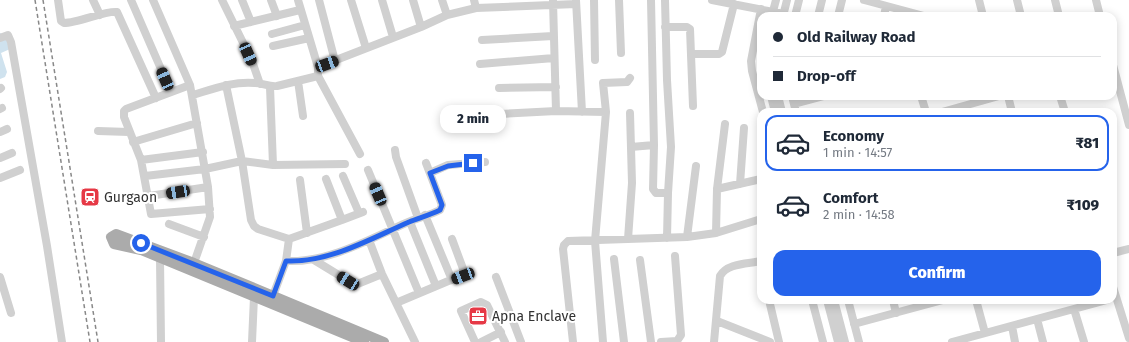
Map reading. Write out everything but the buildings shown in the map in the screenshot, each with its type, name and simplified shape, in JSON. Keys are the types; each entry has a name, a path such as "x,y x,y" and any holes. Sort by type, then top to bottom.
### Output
{"main road":[{"path":"364,342 272,300 194,263 116,234 110,237 114,244 141,250 254,297 272,300 384,342"}],"street":[{"path":"58,0 61,21 64,24 76,23 115,11 156,98"},
{"path":"93,0 100,15"},
{"path":"131,0 171,92"},
{"path":"153,0 190,85 203,152 208,187 210,218 194,263"},
{"path":"222,0 252,62 260,84"},
{"path":"242,0 251,22"},
{"path":"271,0 277,16"},
{"path":"298,0 318,67 318,76 360,154"},
{"path":"319,0 336,60"},
{"path":"351,0 366,48"},
{"path":"382,0 393,37"},
{"path":"412,0 421,27"},
{"path":"442,0 447,15"},
{"path":"594,0 595,60"},
{"path":"620,0 621,53"},
{"path":"651,0 654,145 653,190 656,193 668,193"},
{"path":"665,0 671,147 667,238"},
{"path":"715,0 761,9 768,12"},
{"path":"773,12 776,0"},
{"path":"784,12 787,0"},
{"path":"796,12 799,0"},
{"path":"819,12 822,0"},
{"path":"839,12 842,0"},
{"path":"864,0 909,12"},
{"path":"978,0 982,12"},
{"path":"1017,0 1020,12"},
{"path":"1055,0 1058,12"},
{"path":"1096,0 1099,12"},
{"path":"552,2 552,36 556,87 556,111"},
{"path":"318,67 421,27 475,4 576,2 582,112"},
{"path":"691,54 719,54 722,52 734,4"},
{"path":"885,12 886,6"},
{"path":"234,26 300,10"},
{"path":"272,34 305,25"},
{"path":"665,27 689,28 693,106"},
{"path":"757,30 751,61 752,72 757,90"},
{"path":"0,38 8,35 11,42 47,246 62,342"},
{"path":"482,40 552,36"},
{"path":"273,46 309,38"},
{"path":"480,64 554,58"},
{"path":"193,95 226,85 260,84 270,87 318,76"},
{"path":"603,342 595,241 606,112 604,82 627,82 630,78"},
{"path":"1117,80 1128,120"},
{"path":"298,81 303,116"},
{"path":"190,85 124,111 129,132 141,160 149,196 151,214 210,209"},
{"path":"226,85 242,161 251,220 254,226 258,229 289,239 361,213 343,176"},
{"path":"270,87 273,165"},
{"path":"499,88 556,87"},
{"path":"794,104 808,100"},
{"path":"970,108 990,100"},
{"path":"500,114 556,111 606,112"},
{"path":"628,239 632,183 630,112"},
{"path":"133,142 197,123"},
{"path":"716,233 717,189 724,124"},
{"path":"740,184 744,128"},
{"path":"98,131 129,132"},
{"path":"631,147 654,145"},
{"path":"395,150 396,157 452,280"},
{"path":"141,160 203,152"},
{"path":"0,158 12,153"},
{"path":"145,176 205,169 242,161 273,165 345,164"},
{"path":"430,173 448,166 485,162"},
{"path":"286,261 314,260 369,240 422,216 437,212 442,207 426,163"},
{"path":"687,237 696,166"},
{"path":"0,178 20,170"},
{"path":"368,170 419,293"},
{"path":"326,179 342,220"},
{"path":"717,189 757,179"},
{"path":"300,180 307,233"},
{"path":"149,196 208,187"},
{"path":"573,342 564,245 568,241 687,237 716,233 757,220"},
{"path":"410,222 436,286"},
{"path":"169,224 204,237"},
{"path":"272,300 286,261 289,239"},
{"path":"396,303 463,276 465,271 452,239"},
{"path":"369,240 382,274 415,342"},
{"path":"1117,252 1129,249"},
{"path":"660,342 677,340 681,335 675,256"},
{"path":"160,258 161,342"},
{"path":"314,260 354,285 382,274"},
{"path":"614,260 624,342"},
{"path":"640,260 651,342"},
{"path":"714,342 720,276 724,270 729,267 757,262"},
{"path":"0,277 11,313"},
{"path":"496,277 521,342"},
{"path":"252,342 254,297"},
{"path":"474,342 462,311 464,308 481,302 487,305 505,342"},
{"path":"771,304 779,342"},
{"path":"813,304 823,342"},
{"path":"828,304 838,342"},
{"path":"835,304 845,342"},
{"path":"849,304 859,342"},
{"path":"894,304 896,313"},
{"path":"854,324 929,304"},
{"path":"977,304 985,333"},
{"path":"952,342 1092,304"},
{"path":"1116,304 1129,338"},
{"path":"1074,309 1084,342"},
{"path":"1037,319 1043,342"},
{"path":"717,321 770,342"},
{"path":"1012,326 1015,342"},
{"path":"481,342 501,332"}],"water":[{"path":"0,33 8,36 10,49 1,53 7,72 5,77 0,79"}],"railway":[{"path":"35,0 90,342"},
{"path":"43,0 98,342"}],"place":[{"name":"Gurgaon","path":"90,197"},
{"name":"Apna Enclave","path":"478,316"}],"route":[{"path":"141,243 273,296 286,261 301,262 321,258 369,240 425,215 437,212 440,210 442,205 430,173 448,166 473,163"}]}
